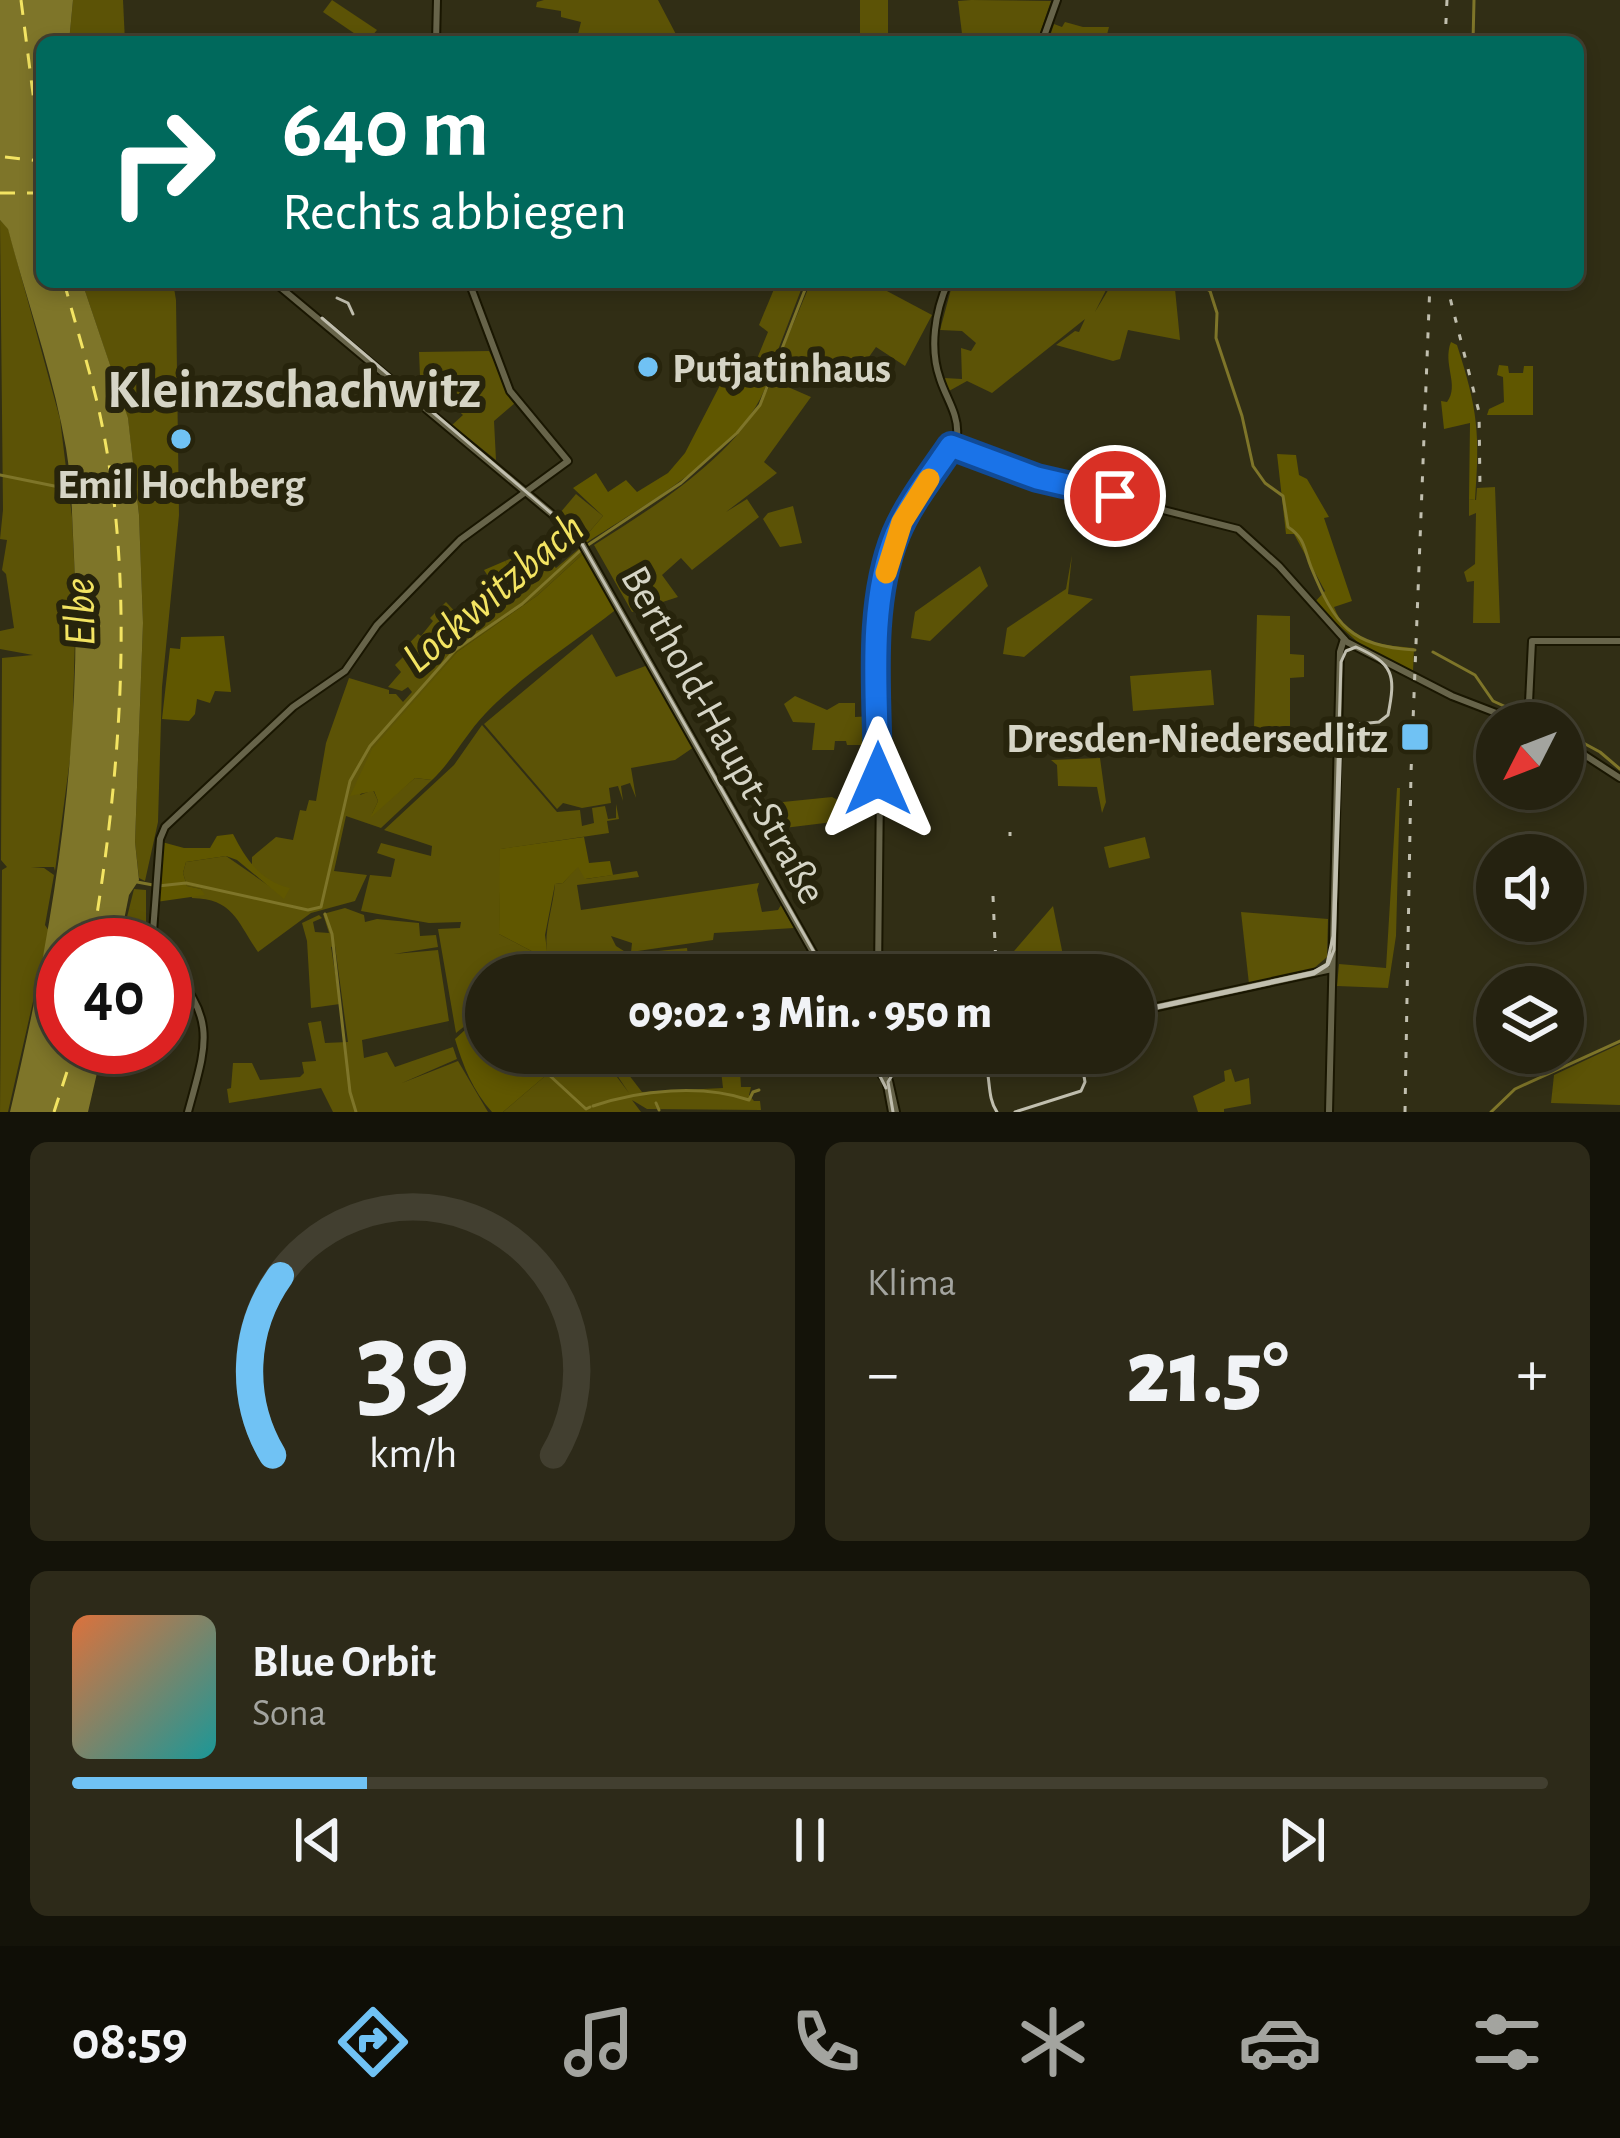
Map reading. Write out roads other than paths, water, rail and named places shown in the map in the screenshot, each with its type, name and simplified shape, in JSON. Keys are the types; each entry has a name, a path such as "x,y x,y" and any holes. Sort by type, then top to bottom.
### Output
{"street":[{"path":"436,0 436,36"},
{"path":"1044,36 1057,0"},
{"name":"Berthold-Haupt-Straße","path":"281,288 525,489 583,544 814,954"},
{"path":"153,918 165,827 293,707 345,671 382,620 455,544 568,461 510,391 471,288"},
{"path":"878,954 882,595 902,522 951,446 958,422 939,378 935,348 936,316 945,288"},
{"path":"951,446 1037,478 1238,529 1280,566 1346,640 1452,696 1476,704"},
{"path":"1329,1112 1341,662 1346,640"},
{"path":"1528,702 1532,641 1620,641"},
{"path":"1341,662 1347,652 1359,649"},
{"path":"1584,755 1620,778"},
{"path":"1155,1007 1332,969"},
{"path":"188,1112 205,1024 192,995"},
{"path":"885,1074 894,1112"},
{"path":"886,1074 894,1112"}],"water":[{"name":"Elbe","path":"0,0 73,0 70,36 36,36 36,288 84,288 128,418 139,515 143,623 135,842 139,880 129,895 124,918 50,918 74,699 72,502 61,420 8,229 0,220"},
{"path":"36,990 36,1074 97,1074 88,1112 10,1112"}],"waterway":[{"path":"1473,36 1474,0"},
{"name":"Lockwitzbach","path":"158,886 186,883 308,910 321,907 350,781 370,746 455,650 522,604 582,549 681,483 737,433 760,405 806,288"},
{"name":"Lockwitzbach","path":"1205,288 1217,313 1216,338 1253,466 1283,496 1288,527 1301,540 1328,604 1360,637 1415,650"},
{"path":"0,475 69,489"},
{"name":"Lockwitzbach","path":"1433,652 1475,675 1495,702"},
{"name":"Lockwitzbach","path":"1584,743 1620,769"},
{"name":"Lockwitzbach","path":"137,882 153,885"},
{"path":"325,914 332,934 356,1112"},
{"path":"1491,1112 1515,1089 1620,1041"},
{"path":"548,1074 586,1109 590,1107"},
{"path":"593,1106 671,1091 749,1100 759,1090"},
{"path":"656,1103 659,1110"}],"tram line":[{"path":"337,298 348,303 353,314"},
{"path":"322,318 577,535 815,954"},
{"path":"1155,1006 1313,972 1327,964 1333,936 1341,662 1346,651 1356,647 1378,659 1391,680 1388,715 1379,722 1348,725 1341,736 1334,950 1328,965 1314,974 1155,1008"},
{"path":"879,1074 886,1088"},
{"path":"893,1074 888,1082 893,1112"},
{"path":"987,1074 997,1112"},
{"path":"1015,1112 1081,1091 1084,1074"}],"railway":[{"path":"1445,36 1447,0"},
{"path":"1405,1112 1411,773 1430,288"},
{"path":"1448,288 1479,412 1480,487"},
{"path":"993,896 995,954"}],"place":[{"name":"Putjatinhaus","path":"648,367"},
{"name":"Emil Hochberg","path":"181,439"},
{"name":"Dresden-Niedersedlitz","path":"1415,737"}],"district":[{"name":"Kleinzschachwitz","path":"294,388"}]}
